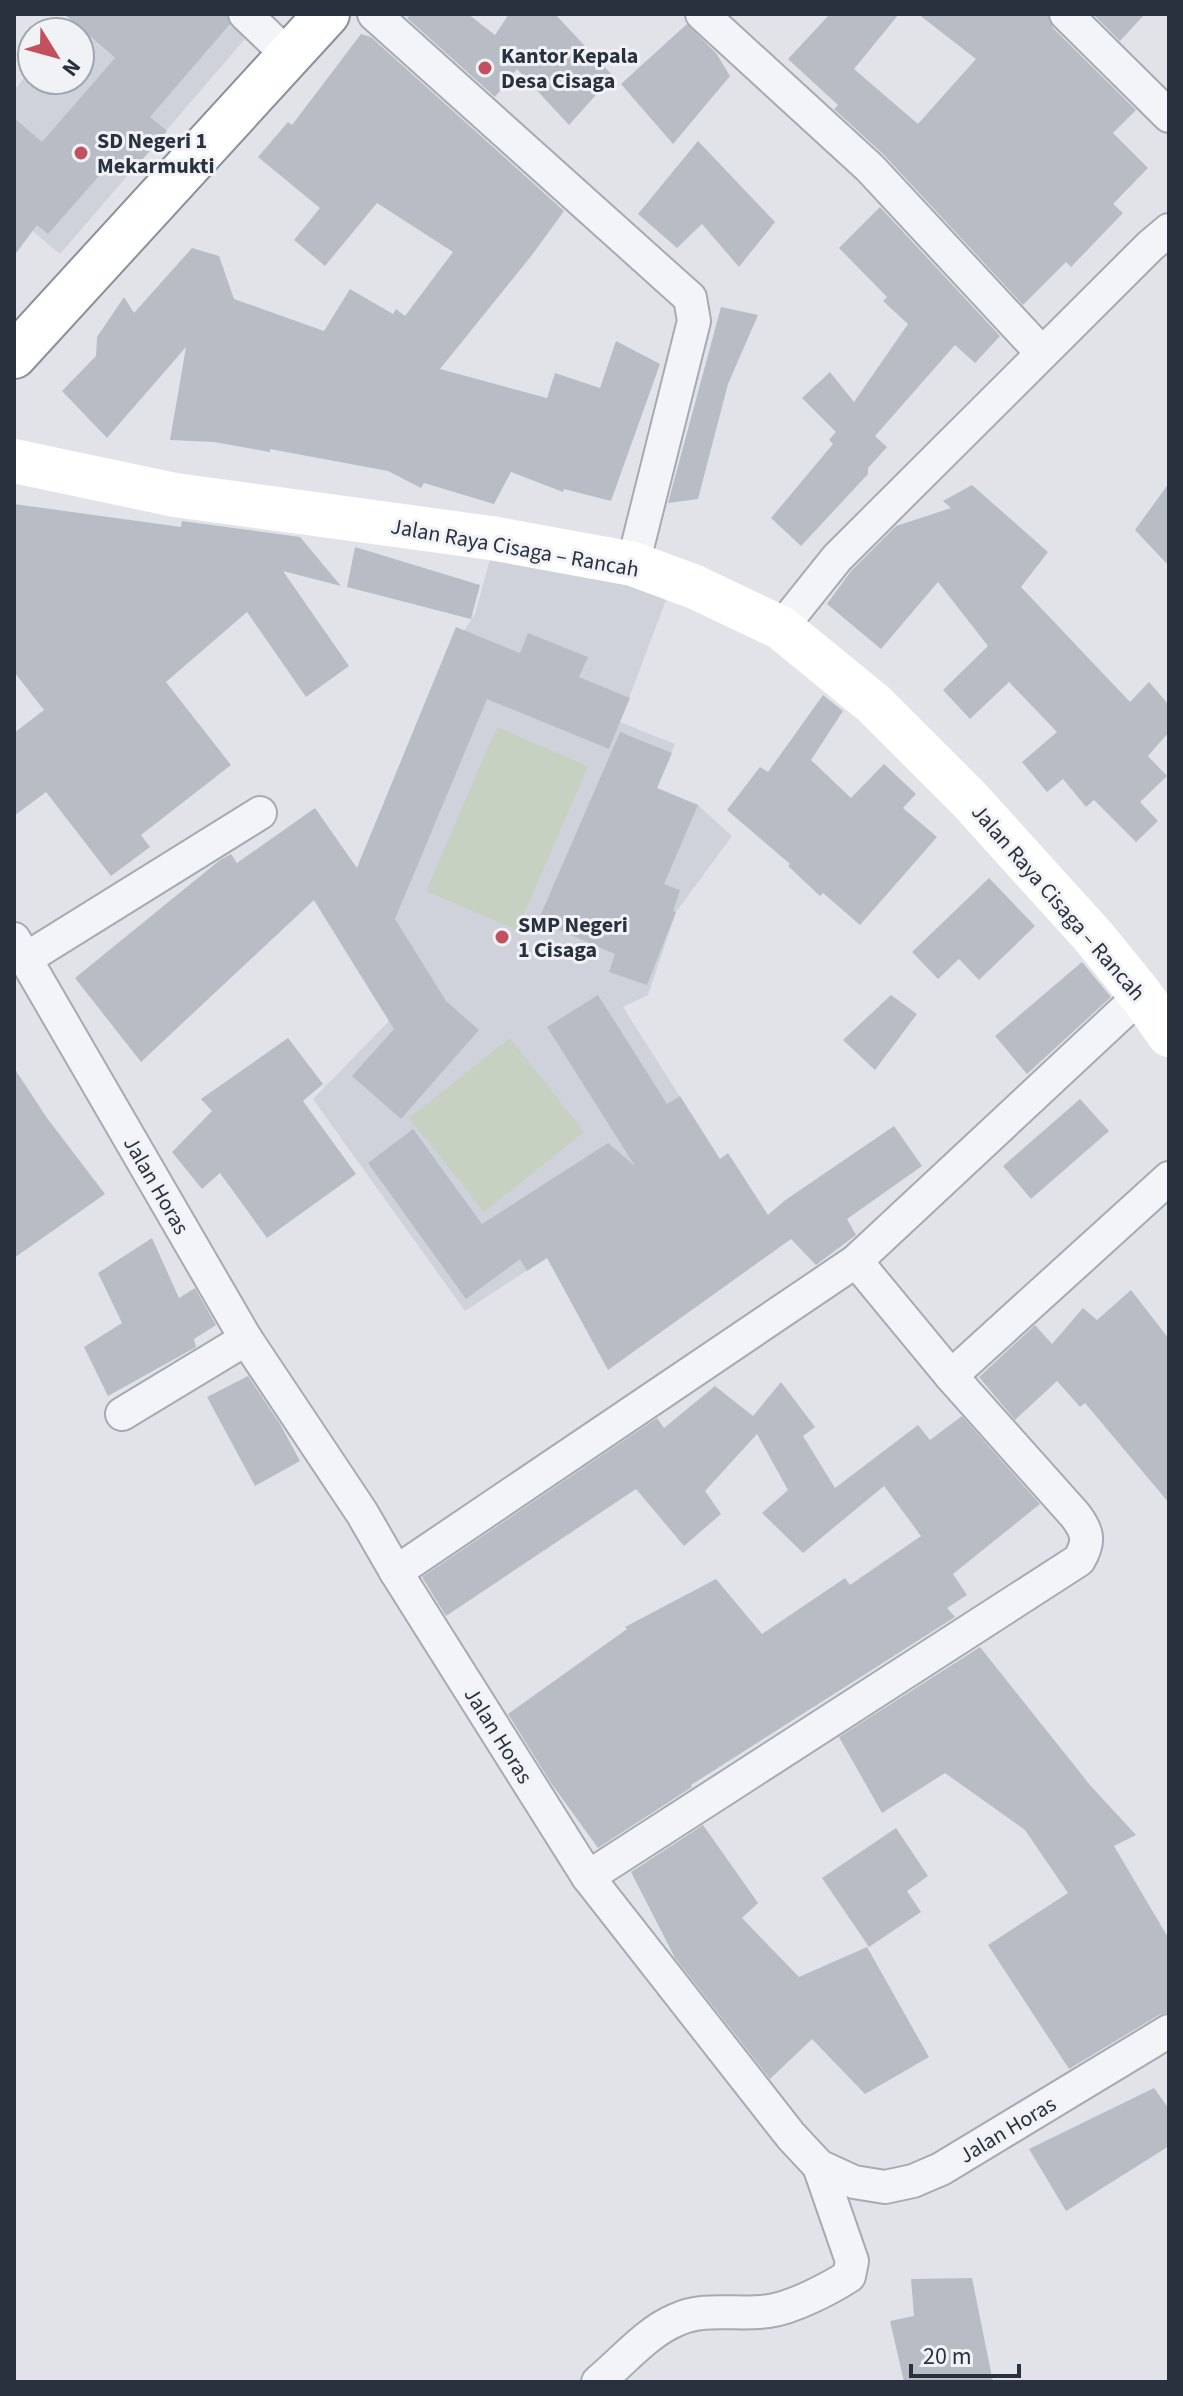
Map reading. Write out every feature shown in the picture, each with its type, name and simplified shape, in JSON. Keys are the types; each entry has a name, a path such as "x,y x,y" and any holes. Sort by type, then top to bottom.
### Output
{"main road":[{"path":"14,356 327,14"},
{"name":"Jalan Raya Cisaga – Rancah","path":"14,461 175,495 491,538 633,564 695,587 781,628 874,704 958,788 1093,936 1168,1033"}],"street":[{"path":"245,14 289,56"},
{"path":"374,14 690,298 694,321 633,564"},
{"path":"702,14 870,168 1042,353"},
{"path":"1066,14 1169,116"},
{"path":"781,628 837,558 1169,230"},
{"path":"21,948 260,813"},
{"name":"Jalan Horas","path":"21,948 246,1339 362,1513 588,1877 791,2136 819,2166 854,2182 885,2187 913,2181 941,2169 1169,2031"},
{"path":"396,1572 856,1261 1141,995"},
{"path":"951,1376 1169,1178"},
{"path":"588,1877 1079,1560 1088,1546 1087,1531 951,1376 856,1261"},
{"path":"122,1414 246,1339"},
{"path":"598,2382 675,2320 705,2311 772,2311 833,2287 849,2276 852,2261 819,2166"}],"shaded area":[{"name":"SD Negeri 1 Mekarmukti","path":"151,14 228,14 250,33 60,254 14,215 14,91 16,88 16,96 96,96 96,42 113,57"},
{"name":"SMP Negeri 1 Cisaga","path":"492,552 669,592 620,722 675,744 657,788 698,805 732,836 676,912 648,995 623,1007 713,1149 465,1311 313,1099 389,1021 313,899 355,872 440,667 475,614"}],"green space":[{"path":"497,727 588,766 517,930 426,891"},
{"path":"510,1038 584,1132 484,1212 409,1118"}],"building":[{"name":"SD Negeri 1 Mekarmukti","path":"64,14 227,14 230,24 150,117 167,131 129,175 112,161 48,234 37,225 14,256 14,118 42,142 82,96 96,96 96,80 115,58 96,42 96,16"},
{"path":"412,14 468,14 495,35 509,14 555,14 613,76 569,125 517,69 495,97 407,18"},
{"path":"830,14 899,14 854,69 918,124 976,59 918,14 1048,14 1053,28 1136,110 1113,133 1148,168 1113,204 1123,213 1071,267 1066,262 1023,305 884,155 834,109 838,105 788,59"},
{"path":"1093,14 1145,14 1120,41"},
{"path":"687,24 716,53 730,76 673,144 621,84"},
{"path":"361,34 371,37 564,211 440,369 547,398 555,373 600,388 616,341 660,364 611,501 564,489 563,492 511,472 494,504 424,483 421,488 388,471 270,449 270,452 214,442 170,440 186,347 107,438 62,391 96,356 97,337 124,297 134,313 192,248 219,256 234,299 324,331 350,289 393,314 396,309 405,316 453,252 377,203 325,266 294,240 320,208 258,157 288,122 292,125"},
{"path":"698,141 775,222 739,267 702,224 677,248 638,214"},
{"path":"880,207 1000,336 975,363 955,345 875,436 887,447 868,468 868,474 801,546 771,518 833,444 829,440 836,432 802,398 830,372 854,402 908,324 883,301 887,297 839,248"},
{"path":"721,307 758,315 728,384 698,499 668,503"},
{"path":"1169,483 1169,566 1135,530"},
{"path":"972,485 1048,552 1021,587 1130,702 1149,682 1169,705 1169,732 1148,756 1167,776 1140,802 1158,821 1136,842 1094,800 1086,807 1063,779 1047,792 1022,762 1057,732 1009,682 970,719 943,690 988,646 938,582 881,649 827,604 851,571 896,526 951,508 943,501"},
{"path":"14,504 181,527 182,521 300,537 341,586 283,571 349,666 306,697 247,612 166,682 231,765 141,835 150,847 111,876 46,792 14,816 14,733 44,710 14,672"},
{"path":"355,547 480,585 471,619 347,587"},
{"path":"456,627 520,653 528,633 588,657 579,677 630,698 609,749 487,699 395,919 446,1001 479,1030 401,1119 352,1076 394,1029 314,900 141,1062 75,978 220,860 231,854 237,863 315,808 357,868"},
{"path":"823,695 843,711 811,760 851,798 884,764 916,794 903,808 937,837 860,925 823,893 820,896 788,866 790,864 727,810 760,767 768,772"},
{"path":"620,732 672,753 657,788 698,805 664,884 680,890 673,911 676,912 647,985 609,972 615,954 538,921"},
{"path":"989,878 1035,926 979,980 959,959 938,979 912,952"},
{"path":"1082,962 1111,997 1027,1074 995,1036"},
{"path":"598,995 667,1104 680,1096 720,1159 728,1153 768,1215 894,1126 922,1166 847,1219 856,1235 816,1265 791,1239 608,1370 547,1258 527,1271 520,1259 466,1299 368,1163 413,1129 482,1224 608,1143 635,1166 547,1027"},
{"path":"891,995 917,1014 875,1070 843,1040"},
{"path":"288,1038 323,1084 303,1101 356,1174 267,1238 220,1173 202,1189 172,1152 212,1111 201,1099"},
{"path":"14,1068 47,1118 105,1194 14,1258"},
{"path":"1080,1099 1109,1131 1031,1199 1003,1166"},
{"path":"152,1238 179,1298 195,1288 216,1325 194,1339 196,1347 108,1396 84,1347 122,1323 98,1273"},
{"path":"1131,1290 1169,1339 1169,1503 1085,1403 1080,1407 1057,1381 1015,1420 979,1377 1035,1325 1052,1344 1083,1308 1097,1320"},
{"path":"248,1376 300,1461 255,1486 207,1397"},
{"path":"781,1382 815,1427 803,1436 835,1488 918,1425 930,1440 962,1416 1040,1504 953,1574 967,1595 947,1608 955,1617 598,1848 551,1783 508,1714 627,1629 625,1627 716,1579 762,1634 845,1578 850,1585 921,1536 884,1486 803,1553 762,1513 788,1490 757,1434 705,1491 721,1514 684,1546 636,1489 446,1616 422,1577 657,1418 664,1428 715,1386 753,1416"},
{"path":"980,1647 1090,1785 1136,1835 1114,1846 1169,1939 1169,2012 1069,2069 988,1945 1068,1893 1025,1830 945,1773 882,1813 839,1737"},
{"path":"703,1825 758,1903 742,1918 799,1977 867,1947 929,2057 865,2094 812,2039 770,2079 675,1958 631,1872"},
{"path":"896,1828 928,1876 907,1891 921,1912 869,1947 822,1878"},
{"path":"1154,2088 1169,2109 1169,2146 1066,2211 1029,2149"},
{"path":"972,2278 993,2382 904,2382 890,2321 914,2316 911,2279"}],"place":[{"name":"Kantor Kepala Desa Cisaga","path":"485,68"},
{"name":"SD Negeri 1 Mekarmukti","path":"81,153"},
{"name":"SMP Negeri 1 Cisaga","path":"502,937"}]}
